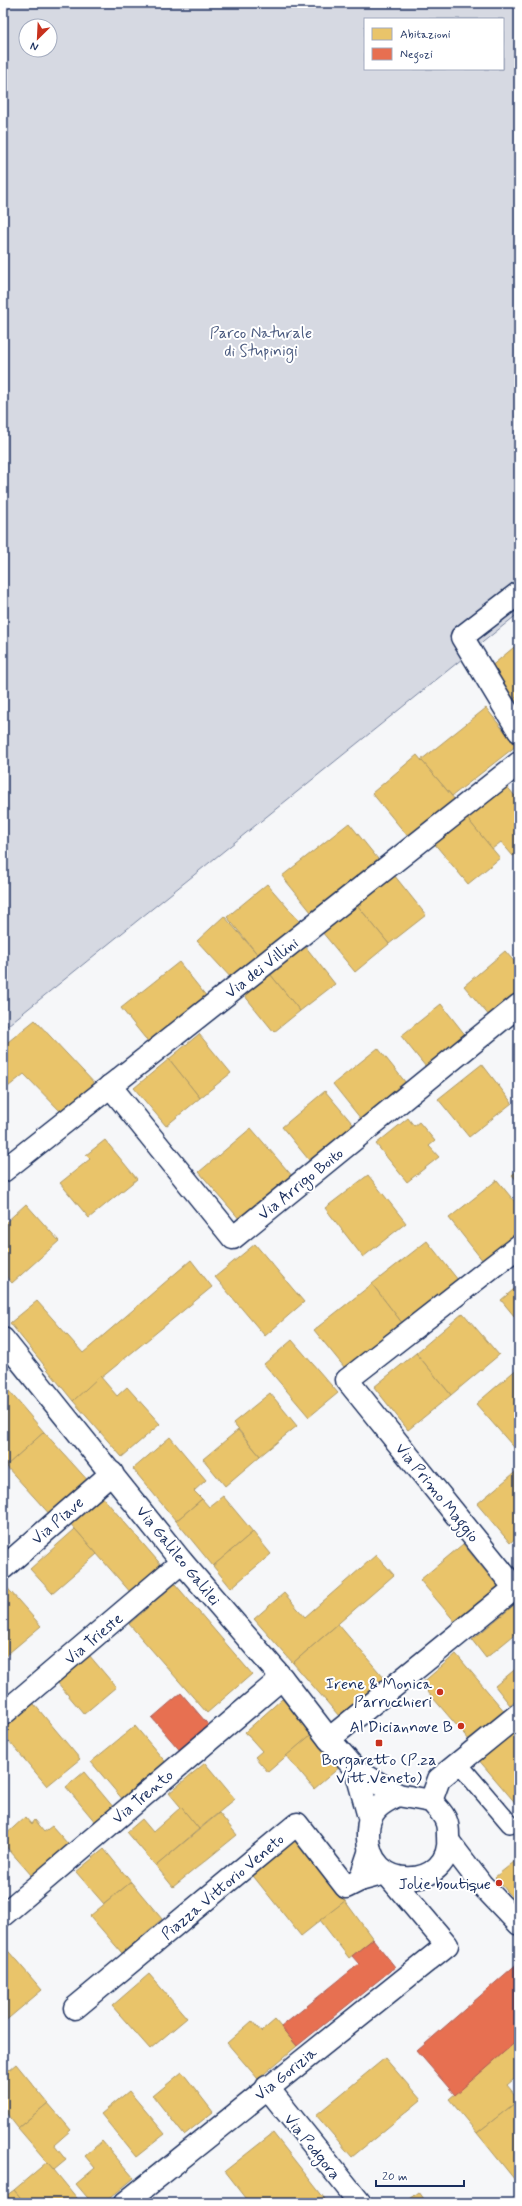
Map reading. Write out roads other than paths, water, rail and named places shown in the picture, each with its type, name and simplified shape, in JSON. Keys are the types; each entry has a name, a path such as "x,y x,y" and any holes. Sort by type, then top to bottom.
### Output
{"street":[{"path":"519,593 462,637 519,731"},
{"name":"Via dei Villini","path":"3,1171 519,763"},
{"name":"Via Arrigo Boito","path":"110,1086 233,1238 519,1005"},
{"name":"Via Primo Maggio","path":"329,1739 517,1585 347,1380 519,1246"},
{"name":"Via Galileo Galilei","path":"3,1339 182,1562 282,1678 329,1739 356,1770 398,1796"},
{"name":"Via Piave","path":"3,1568 112,1473"},
{"name":"Via Trieste","path":"3,1714 182,1562"},
{"name":"Via Trento","path":"3,1915 282,1678"},
{"path":"431,1802 439,1778 519,1714"},
{"name":"Via Galileo Galilei","path":"356,1770 369,1817"},
{"path":"398,1796 431,1802 446,1821 449,1842 446,1855 441,1862 424,1876 410,1880 386,1873 374,1860 370,1850 368,1837 369,1817 385,1801 398,1796"},
{"name":"Piazza Vittorio Veneto","path":"75,2008 297,1824 346,1887 360,1880 386,1873"},
{"path":"449,1842 481,1884 519,1924"},
{"path":"360,1880 370,1850"},
{"name":"Via Gorizia","path":"125,2203 267,2087 447,1945 386,1873"},
{"name":"Via Podgora","path":"267,2087 321,2157 360,2203"}],"lane":[{"path":"458,1763 510,1824"}],"place":[{"name":"Irene & Monica Parrucchieri","path":"440,1692"},
{"name":"Al Diciannove B","path":"461,1726"},
{"name":"Borgaretto (P.za Vitt.Veneto)","path":"379,1743"},
{"name":"Jolie boutique","path":"499,1883"}],"park label":[{"name":"Parco Naturale di Stupinigi","path":"261,341"}]}
